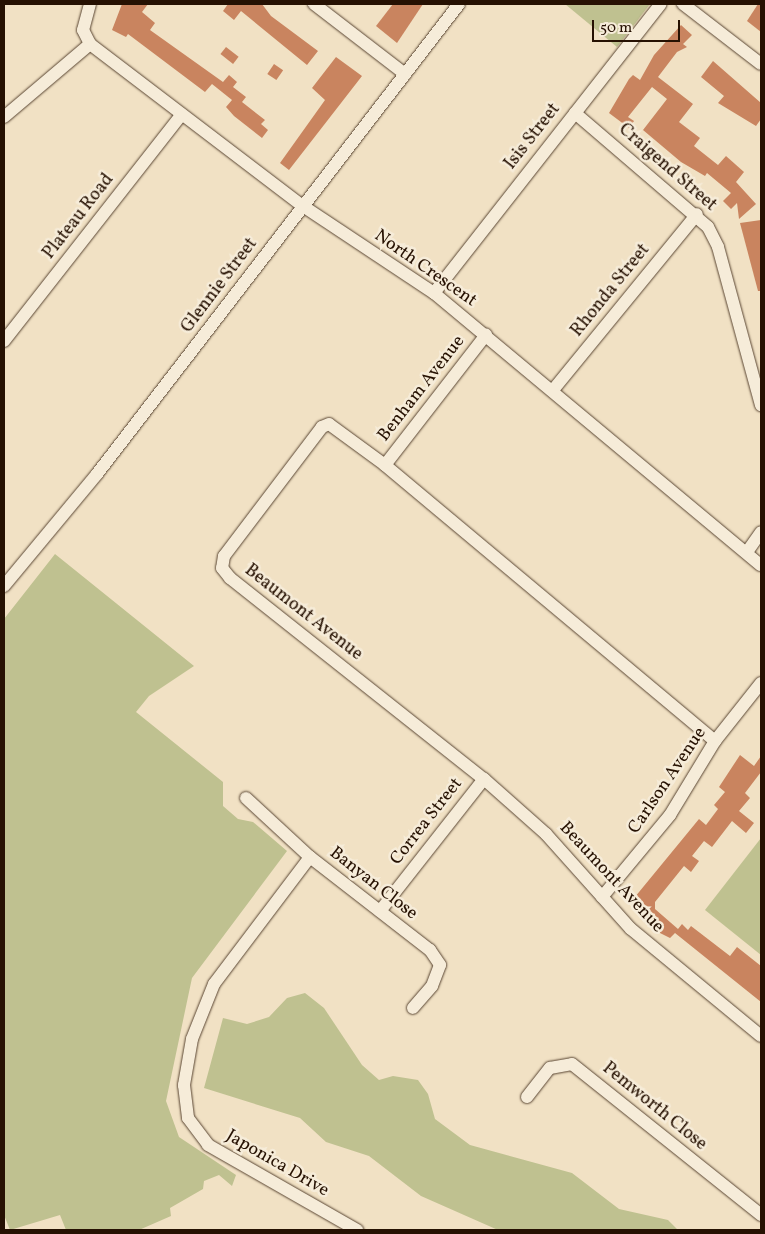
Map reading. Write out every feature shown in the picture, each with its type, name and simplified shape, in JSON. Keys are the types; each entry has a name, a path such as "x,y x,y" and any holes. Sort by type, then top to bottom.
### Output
{"street":[{"path":"4,117 90,44 83,30 90,4"},
{"path":"314,4 404,74"},
{"name":"Glennie Street","path":"4,586 97,474 459,4"},
{"name":"Isis Street","path":"434,293 660,4"},
{"path":"683,4 761,64"},
{"name":"North Crescent","path":"90,44 303,206 434,293 761,564"},
{"name":"Craigend Street","path":"575,113 697,214 718,247 761,405"},
{"name":"Plateau Road","path":"4,341 182,114"},
{"name":"Rhonda Street","path":"553,390 697,214"},
{"name":"Benham Avenue","path":"385,465 486,336"},
{"name":"Beaumont Avenue","path":"715,741 337,427 322,427 224,556 222,568 484,779 546,834 631,929 761,1036"},
{"path":"747,552 761,532"},
{"name":"Carlson Avenue","path":"602,897 670,815 715,741 761,683"},
{"name":"Correa Street","path":"380,911 484,779"},
{"name":"Banyan Close","path":"246,798 310,857 430,950 440,965 432,986 413,1008"},
{"name":"Japonica Drive","path":"310,857 214,984 192,1039 184,1085 188,1118 208,1145 357,1230"},
{"name":"Pemworth Close","path":"527,1097 550,1068 572,1064 761,1215"}],"green space":[{"path":"565,4 650,4 617,47"},
{"path":"55,554 194,666 149,696 136,712 223,782 223,806 238,819 253,822 287,851 192,978 166,1101 179,1137 236,1175 232,1186 219,1175 204,1181 203,1189 170,1208 171,1216 139,1230 66,1230 60,1215 10,1230 4,1215 4,619"},
{"path":"761,838 761,955 705,910"},
{"path":"305,993 324,1008 362,1065 379,1080 393,1076 418,1080 428,1094 435,1119 470,1145 572,1173 619,1209 668,1220 678,1230 498,1230 421,1196 369,1156 326,1142 300,1118 204,1088 223,1018 247,1024 269,1017 287,998"}],"building":[{"path":"122,4 148,4 142,12 155,23 150,30 223,82 229,75 237,82 233,87 246,97 242,102 265,120 261,124 268,130 262,138 234,116 226,107 232,100 212,84 205,92 128,34 126,37 112,30"},
{"path":"228,4 262,4 271,16 318,51 307,65 241,11 234,20 223,11"},
{"path":"393,4 423,4 397,43 376,26"},
{"path":"758,4 761,4 761,32 747,21"},
{"path":"681,25 692,35 683,44 687,47 677,52 658,77 693,104 679,122 700,138 694,146 718,165 726,156 744,172 736,182 756,204 739,219 737,203 731,209 723,201 731,193 707,173 705,176 681,162 643,130 667,99 652,87 628,117 634,121 629,128 609,113 629,79 633,75 640,80 654,55"},
{"path":"226,47 239,57 233,64 220,54"},
{"path":"336,57 362,76 289,170 280,163 325,100 312,88"},
{"path":"713,61 761,103 761,119 756,126 718,103 724,96 701,77"},
{"path":"274,64 283,70 276,80 267,74"},
{"path":"761,220 761,291 758,291 740,223"},
{"path":"740,755 754,766 761,756 761,772 745,793 750,798 739,811 754,823 746,833 732,821 712,847 704,841 692,856 699,861 691,872 684,866 655,902 655,909 678,929 682,924 688,930 691,926 730,956 737,947 761,966 761,1002 675,933 670,938 660,933 650,925 653,921 630,903 699,819 706,825 718,809 714,805 725,792 719,787"}]}
